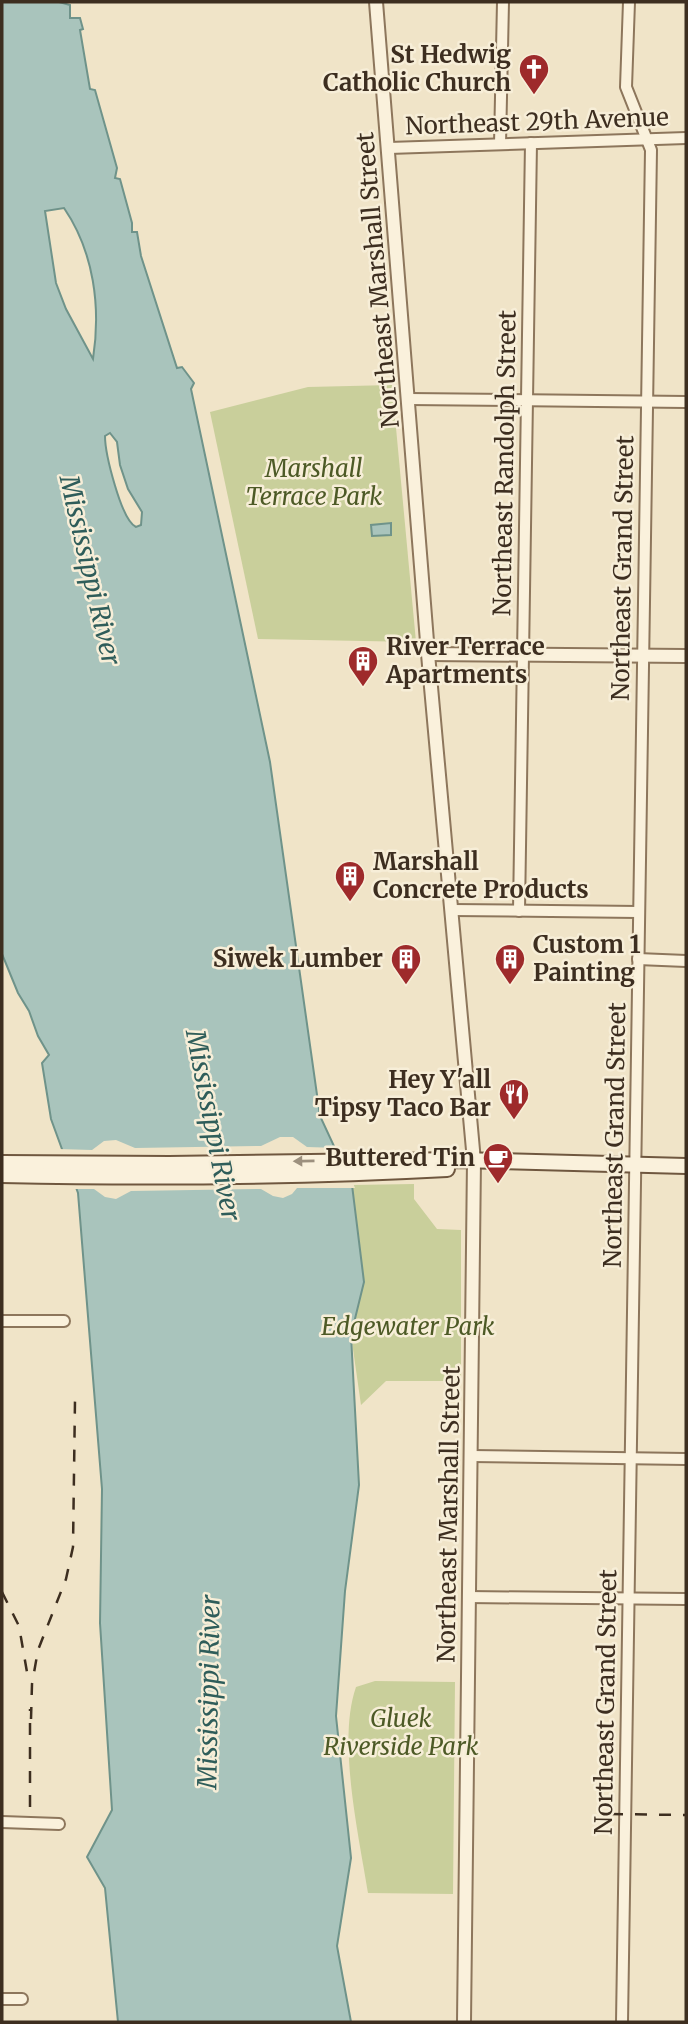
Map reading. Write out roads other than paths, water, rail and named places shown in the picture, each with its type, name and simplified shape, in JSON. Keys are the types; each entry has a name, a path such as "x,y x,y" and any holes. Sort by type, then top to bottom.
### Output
{"main road":[{"path":"2,1175 372,1167 474,1161 686,1166"},
{"path":"2,1163 171,1170"}],"street":[{"name":"Northeast Marshall Street","path":"376,2 428,654 474,1161 464,2022"},
{"path":"499,144 503,2"},
{"name":"Northeast Grand Street","path":"622,2022 651,150 626,86 629,2"},
{"name":"Northeast 29th Avenue","path":"389,148 686,138"},
{"name":"Northeast Randolph Street","path":"519,911 531,143"},
{"path":"409,399 686,402"},
{"path":"428,654 686,656"},
{"path":"452,910 638,912"},
{"path":"638,959 686,961"},
{"path":"2,1321 64,1321"},
{"path":"472,1456 686,1459"},
{"path":"468,1597 686,1599"},
{"path":"2,1822 59,1824"},
{"path":"2,1999 22,1999"}],"water":[{"name":"Mississippi River","path":"2,2 59,2 70,5 70,18 80,18 90,89 95,90 117,168 115,178 120,179 132,232 137,232 141,256 177,368 182,367 194,383 191,389 270,762 320,1116 352,1185 364,1282 351,1335 359,1485 345,1591 336,1716 351,1858 337,1946 351,2022 118,2022 105,1888 87,1857 112,1810 100,1623 102,1489 78,1193 51,1119 42,1063 49,1055 2,954","holes":["64,208 82,243 93,280 96,320 93,359 66,309 56,283 45,211","110,433 117,442 120,465 128,489 142,512 141,525 136,527 130,522 115,485 105,436"]},
{"path":"391,523 391,535 372,536 371,525"}],"railway":[{"path":"31,1719 32,1684 38,1650 66,1579 73,1547 75,1400"},
{"path":"2,1592 19,1626 28,1678"},
{"path":"30,1709 30,1807"},
{"path":"611,1814 686,1815"}],"place":[{"name":"St Hedwig Catholic Church","path":"534,96"},
{"name":"River Terrace Apartments","path":"363,688"},
{"name":"Marshall Concrete Products","path":"350,903"},
{"name":"Siwek Lumber","path":"406,986"},
{"name":"Custom 1 Painting","path":"510,986"},
{"name":"Hey Y'all Tipsy Taco Bar","path":"514,1121"},
{"name":"Buttered Tin","path":"498,1185"}],"park label":[{"name":"Marshall Terrace Park","path":"314,483"},
{"name":"Edgewater Park","path":"408,1327"},
{"name":"Gluek Riverside Park","path":"401,1733"}]}
